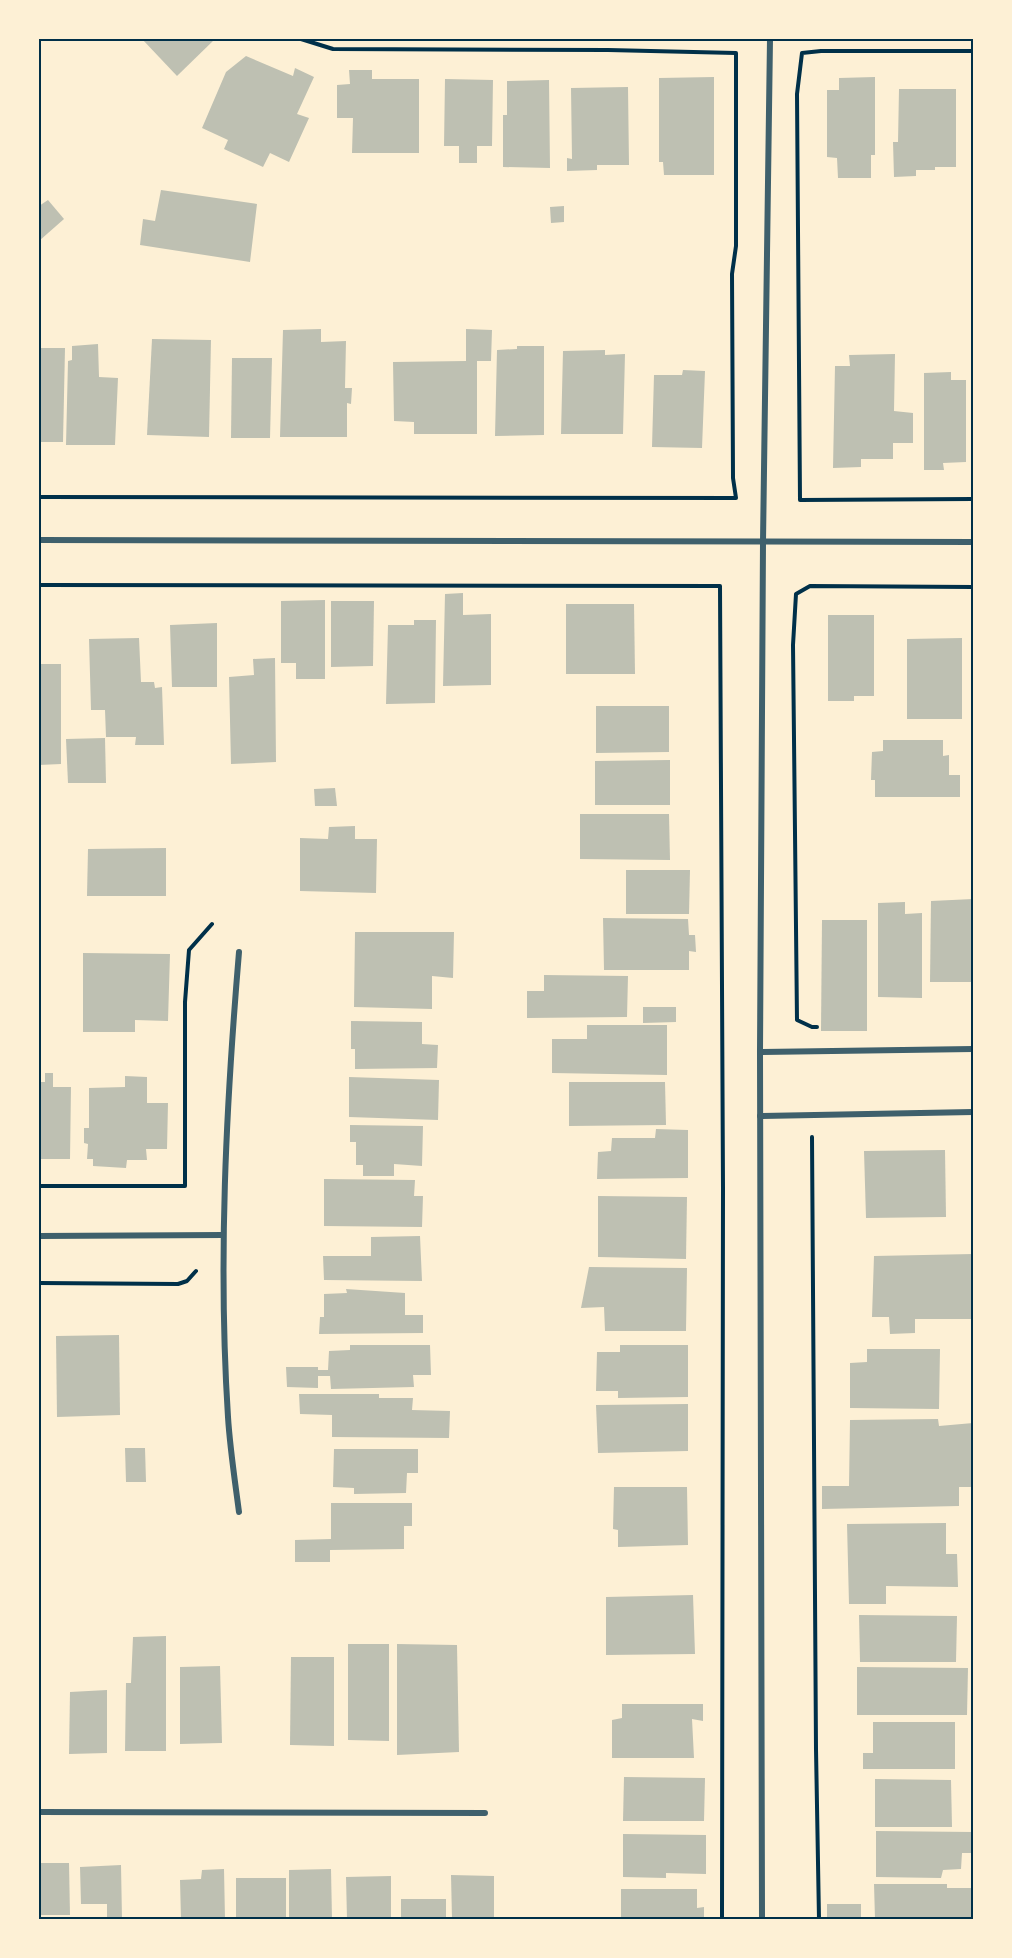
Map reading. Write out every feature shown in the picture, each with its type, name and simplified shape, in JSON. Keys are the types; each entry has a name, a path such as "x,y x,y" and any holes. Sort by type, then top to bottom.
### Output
{"street":[{"path":"762,1919 760,1052 763,542 770,39"},
{"path":"39,540 973,542"},
{"path":"239,952 227,1121 223,1234 227,1415 239,1512"},
{"path":"760,1052 973,1049"},
{"path":"760,1116 973,1112"},
{"path":"39,1236 223,1234"},
{"path":"39,1812 485,1813"}],"path":[{"path":"39,497 736,498 733,478 731,330 732,274 736,246 736,53 333,49 302,39"},
{"path":"973,51 802,53 797,94 800,500 973,499"},
{"path":"39,585 720,586 723,1187 722,1919"},
{"path":"797,1020 794,645 796,594 810,586 973,587"},
{"path":"39,1186 185,1186 185,1002 189,950 212,924"},
{"path":"812,1126 819,1919"},
{"path":"39,1283 178,1284 187,1281 196,1271"}],"building":[{"path":"142,39 215,39 177,76"},
{"path":"246,56 293,76 295,68 314,77 297,114 309,118 289,162 270,153 263,167 224,149 228,140 202,128 226,72"},
{"path":"349,70 372,70 372,79 419,79 419,153 352,153 353,118 337,118 337,85 350,84"},
{"path":"714,77 714,175 664,175 663,162 659,162 659,78"},
{"path":"875,77 875,155 871,155 871,178 838,178 837,158 827,157 827,90 839,90 839,78"},
{"path":"445,79 493,80 492,146 477,146 477,163 459,163 459,146 444,146"},
{"path":"549,80 550,168 503,167 503,115 507,115 507,81"},
{"path":"628,87 629,165 597,165 597,170 567,171 567,158 572,159 571,88"},
{"path":"899,89 956,89 956,167 916,170 916,176 894,177 893,142 898,142"},
{"path":"161,190 257,204 250,262 140,245 143,219 155,221"},
{"path":"48,200 64,219 39,241 39,206"},
{"path":"564,206 564,222 551,223 550,207"},
{"path":"321,329 321,342 346,341 345,388 352,388 351,404 347,403 347,437 280,437 283,330"},
{"path":"466,329 492,330 491,361 477,361 477,434 414,434 414,422 394,421 393,362 466,361"},
{"path":"152,339 211,340 209,437 147,435"},
{"path":"98,344 99,377 118,378 115,445 66,445 68,361 72,360 72,346"},
{"path":"517,346 544,346 544,435 495,436 497,350 517,349"},
{"path":"39,348 65,348 63,442 39,442"},
{"path":"605,350 605,355 625,354 623,434 561,434 563,351"},
{"path":"895,354 894,411 913,413 913,443 893,443 893,459 861,459 861,467 833,468 835,366 850,366 849,355"},
{"path":"232,358 272,358 270,438 231,438"},
{"path":"683,370 705,371 702,448 652,447 654,375 682,375"},
{"path":"951,372 951,380 966,380 966,462 943,463 944,470 924,470 924,373"},
{"path":"463,593 463,615 491,614 491,685 443,686 445,594"},
{"path":"325,600 325,679 296,679 296,663 281,663 281,601"},
{"path":"331,601 374,601 373,666 331,667"},
{"path":"566,604 634,604 635,674 566,674"},
{"path":"828,615 874,615 874,696 854,696 854,701 828,701"},
{"path":"414,620 436,620 435,703 386,704 388,625 414,625"},
{"path":"217,623 217,687 172,687 170,625"},
{"path":"139,638 141,682 154,682 155,688 162,687 164,745 135,745 136,737 106,737 105,710 91,710 89,639"},
{"path":"962,638 962,719 907,719 907,639"},
{"path":"275,658 276,762 231,764 229,677 254,675 253,659"},
{"path":"39,664 61,664 61,764 39,765"},
{"path":"596,706 669,706 669,752 596,753"},
{"path":"105,738 106,783 68,783 66,739"},
{"path":"883,740 943,740 943,756 949,755 949,775 960,775 960,797 875,797 875,780 871,780 872,752 883,751"},
{"path":"670,760 670,805 595,805 595,761"},
{"path":"335,788 337,806 315,806 314,789"},
{"path":"580,814 669,814 670,860 580,859"},
{"path":"355,826 355,839 377,839 376,893 300,891 300,838 328,839 329,827"},
{"path":"166,848 166,896 87,896 88,849"},
{"path":"626,870 690,870 689,914 626,914"},
{"path":"973,899 973,982 930,982 931,901"},
{"path":"905,902 905,914 922,913 922,998 878,997 878,903"},
{"path":"603,918 688,919 689,935 695,935 696,952 689,951 689,970 604,970"},
{"path":"822,920 867,920 867,1031 821,1031"},
{"path":"355,932 454,932 453,978 432,976 432,1009 354,1007"},
{"path":"83,953 170,954 168,1021 135,1020 135,1032 83,1032"},
{"path":"544,975 628,976 627,1017 527,1018 527,991 544,991"},
{"path":"643,1007 676,1007 676,1022 643,1023"},
{"path":"351,1021 422,1022 422,1044 438,1045 437,1068 355,1069 355,1049 351,1049"},
{"path":"587,1025 667,1025 667,1075 552,1073 552,1039 587,1039"},
{"path":"45,1073 53,1073 53,1087 71,1087 70,1159 39,1159 39,1082 45,1082"},
{"path":"125,1076 147,1077 147,1103 168,1103 167,1149 146,1149 147,1160 127,1160 126,1168 93,1166 93,1159 87,1159 88,1144 84,1143 84,1128 89,1128 89,1088 125,1087"},
{"path":"349,1077 439,1080 438,1120 349,1117"},
{"path":"569,1082 665,1082 666,1125 569,1126"},
{"path":"350,1125 423,1126 422,1166 394,1164 394,1176 363,1176 363,1165 356,1165 356,1142 350,1142"},
{"path":"656,1129 688,1130 688,1178 597,1179 598,1152 611,1151 612,1138 655,1138"},
{"path":"945,1150 946,1217 866,1218 864,1151"},
{"path":"324,1179 415,1180 414,1196 423,1196 422,1227 324,1226"},
{"path":"598,1196 687,1197 686,1259 598,1257"},
{"path":"420,1236 422,1281 324,1280 323,1256 371,1256 371,1237"},
{"path":"973,1254 973,1319 915,1319 915,1333 890,1334 889,1317 872,1317 874,1256"},
{"path":"589,1267 687,1268 686,1331 605,1331 604,1307 581,1308"},
{"path":"346,1289 405,1293 405,1315 423,1315 423,1333 319,1334 320,1317 324,1317 324,1294 347,1293"},
{"path":"119,1335 120,1415 57,1417 56,1336"},
{"path":"350,1345 430,1345 431,1375 413,1375 414,1387 331,1389 330,1376 318,1376 318,1388 287,1387 286,1367 318,1367 318,1370 328,1370 329,1351 350,1350"},
{"path":"620,1345 688,1345 688,1397 618,1398 618,1391 596,1391 597,1352 620,1352"},
{"path":"867,1349 940,1349 939,1409 850,1408 850,1363 867,1362"},
{"path":"299,1394 379,1394 379,1398 413,1398 412,1410 450,1411 449,1438 332,1437 332,1415 300,1414"},
{"path":"688,1404 688,1451 598,1453 596,1405"},
{"path":"938,1419 939,1426 973,1423 973,1487 959,1487 959,1506 822,1509 822,1486 849,1486 850,1420"},
{"path":"125,1448 145,1448 146,1482 126,1482"},
{"path":"334,1449 418,1449 418,1473 407,1473 406,1493 354,1494 354,1488 333,1487"},
{"path":"614,1487 687,1487 688,1545 618,1547 618,1530 613,1529"},
{"path":"331,1503 412,1503 412,1526 404,1526 404,1549 330,1550 330,1562 295,1562 295,1540 331,1539"},
{"path":"946,1523 946,1554 957,1554 958,1587 886,1586 886,1604 849,1604 847,1524"},
{"path":"693,1595 695,1654 606,1655 606,1597"},
{"path":"859,1615 957,1616 956,1662 860,1662"},
{"path":"166,1636 166,1751 125,1751 126,1683 131,1683 133,1637"},
{"path":"348,1644 389,1644 389,1741 348,1740"},
{"path":"397,1644 457,1645 459,1752 397,1755"},
{"path":"291,1657 334,1657 334,1746 290,1745"},
{"path":"220,1666 222,1743 180,1744 180,1667"},
{"path":"857,1667 968,1668 967,1715 857,1715"},
{"path":"107,1690 107,1753 69,1754 70,1692"},
{"path":"622,1704 703,1704 703,1721 692,1719 694,1758 612,1758 612,1720 622,1718"},
{"path":"873,1722 955,1722 955,1769 863,1769 863,1753 873,1753"},
{"path":"624,1777 705,1778 704,1821 623,1821"},
{"path":"875,1779 951,1780 952,1827 875,1827"},
{"path":"876,1831 973,1832 973,1853 962,1853 961,1869 943,1870 941,1878 876,1877"},
{"path":"623,1834 706,1835 706,1874 666,1873 666,1878 623,1877"},
{"path":"39,1863 69,1863 70,1915 39,1915"},
{"path":"121,1865 122,1919 107,1918 107,1904 81,1904 80,1867"},
{"path":"224,1869 225,1919 181,1919 180,1880 201,1879 202,1870"},
{"path":"331,1869 332,1919 289,1919 289,1870"},
{"path":"451,1875 494,1876 494,1919 452,1919"},
{"path":"391,1876 391,1919 347,1919 346,1877"},
{"path":"236,1878 286,1878 286,1919 236,1919"},
{"path":"874,1884 947,1884 947,1888 973,1888 973,1919 875,1919"},
{"path":"621,1889 697,1889 697,1908 704,1907 704,1919 621,1919"},
{"path":"401,1899 446,1899 446,1919 401,1919"},
{"path":"827,1904 861,1904 861,1919 827,1919"}]}
